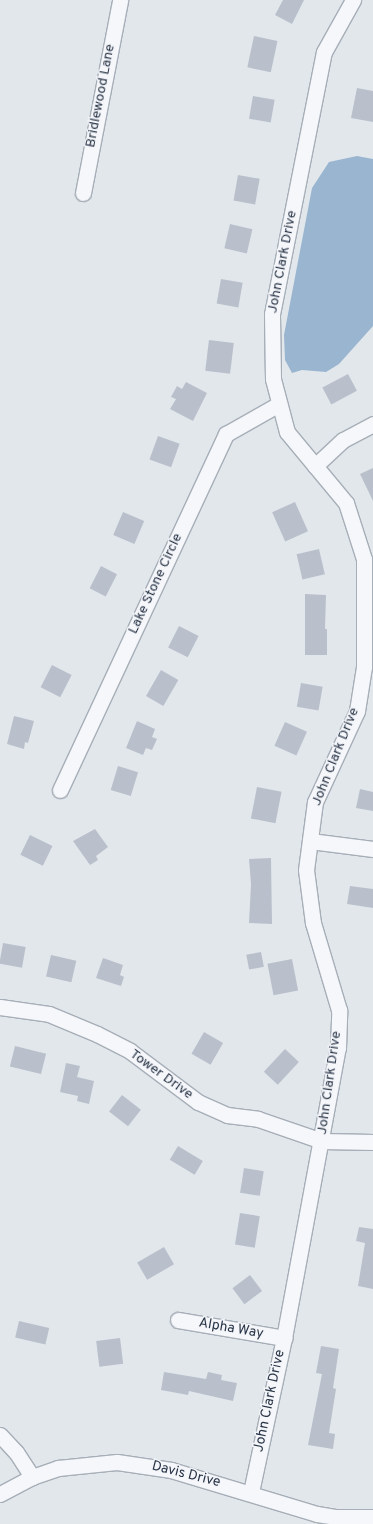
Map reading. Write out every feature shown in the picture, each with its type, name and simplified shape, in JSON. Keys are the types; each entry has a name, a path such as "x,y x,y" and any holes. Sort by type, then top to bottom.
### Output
{"street":[{"name":"Bridlewood Lane","path":"82,193 120,0"},
{"name":"John Clark Drive","path":"251,1492 284,1338 322,1141 338,1048 339,1010 313,923 306,870 315,802 357,711 369,639 364,559 346,503 287,432 273,379 272,314 324,52 353,0"},
{"name":"Lake Stone Circle","path":"60,790 226,434 279,404"},
{"path":"315,466 343,440 373,424"},
{"path":"310,841 373,849"},
{"name":"Tower Drive","path":"0,1007 49,1014 97,1034 130,1051 198,1102 227,1115 258,1119 322,1141 373,1142"},
{"name":"Alpha Way","path":"178,1320 284,1338"},
{"path":"0,1435 16,1452 32,1477"},
{"name":"Davis Drive","path":"0,1494 32,1477 75,1465 117,1462 171,1470 251,1492 317,1514 336,1517 373,1517"}],"water":[{"path":"357,156 373,159 373,326 339,364 326,372 302,370 292,373 285,360 284,335 312,188 329,162"}],"building":[{"path":"283,0 304,0 292,24 275,15"},
{"path":"254,36 277,41 271,72 247,67"},
{"path":"357,88 373,91 373,122 351,118"},
{"path":"253,96 275,100 271,122 249,119"},
{"path":"238,175 260,179 255,204 233,201"},
{"path":"230,224 252,229 247,254 224,248"},
{"path":"221,279 243,283 238,307 217,304"},
{"path":"209,340 234,343 230,374 205,371"},
{"path":"348,374 357,391 331,404 322,388"},
{"path":"186,382 207,393 193,421 170,409 176,399 171,397 177,386 182,389"},
{"path":"158,436 180,444 171,467 149,459"},
{"path":"373,468 373,501 360,474"},
{"path":"295,502 308,531 285,541 272,512"},
{"path":"123,512 144,521 134,544 113,535"},
{"path":"319,549 325,574 302,580 297,554"},
{"path":"101,566 117,574 106,596 90,588"},
{"path":"305,594 326,595 325,629 327,629 327,655 305,655"},
{"path":"179,626 199,636 188,657 168,647"},
{"path":"52,665 72,675 60,697 41,687"},
{"path":"161,670 178,680 163,706 146,696"},
{"path":"301,683 323,687 318,710 297,707"},
{"path":"14,716 34,721 28,743 25,742 24,749 7,744"},
{"path":"137,721 155,729 152,737 157,739 152,750 146,748 143,755 126,748"},
{"path":"285,722 307,732 296,756 274,746"},
{"path":"118,766 138,772 131,796 111,790"},
{"path":"257,787 282,792 275,823 251,818"},
{"path":"360,789 373,792 373,811 356,808"},
{"path":"95,829 108,847 96,856 98,860 90,865 73,841"},
{"path":"30,835 52,846 43,866 20,855"},
{"path":"271,858 272,924 249,923 251,884 249,859"},
{"path":"350,886 373,889 373,908 347,904"},
{"path":"3,943 26,947 22,968 0,964"},
{"path":"261,952 264,967 249,970 246,955"},
{"path":"51,955 76,961 71,982 46,976"},
{"path":"103,958 123,965 120,975 124,977 121,986 96,978"},
{"path":"292,959 298,990 274,995 267,964"},
{"path":"204,1032 223,1043 211,1065 192,1054"},
{"path":"15,1046 46,1054 41,1074 10,1066"},
{"path":"285,1049 299,1062 278,1085 264,1072"},
{"path":"66,1063 80,1066 77,1077 94,1081 89,1104 77,1101 78,1096 60,1092"},
{"path":"122,1095 141,1110 128,1126 109,1112"},
{"path":"178,1146 203,1161 195,1175 170,1160"},
{"path":"244,1168 264,1171 260,1196 240,1193"},
{"path":"240,1213 260,1216 255,1248 235,1245"},
{"path":"359,1227 373,1229 373,1289 358,1286 365,1243 356,1241"},
{"path":"164,1247 174,1264 147,1280 137,1262"},
{"path":"250,1275 262,1291 244,1304 232,1288"},
{"path":"19,1321 49,1328 45,1345 15,1338"},
{"path":"120,1338 123,1364 99,1367 96,1341"},
{"path":"321,1346 339,1349 333,1388 336,1389 329,1433 335,1434 333,1449 308,1445 322,1374 316,1373"},
{"path":"164,1372 206,1379 208,1372 222,1375 221,1380 237,1383 233,1401 189,1391 188,1395 161,1390"}]}
